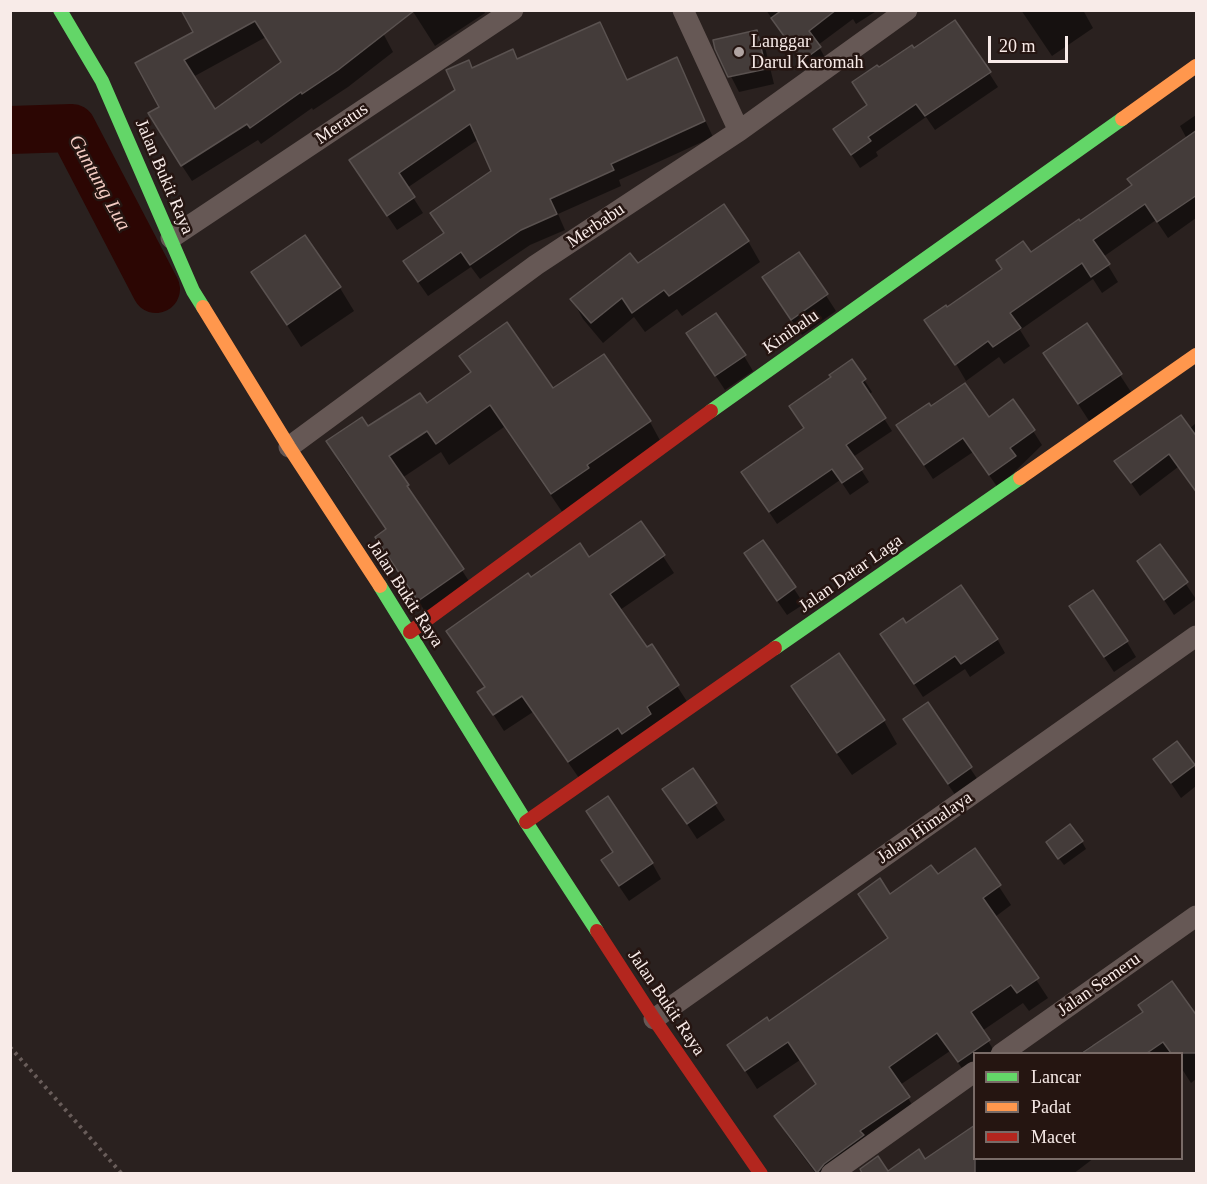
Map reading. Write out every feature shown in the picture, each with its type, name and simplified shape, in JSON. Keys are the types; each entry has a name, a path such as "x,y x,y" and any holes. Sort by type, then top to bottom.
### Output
{"street":[{"name":"Jalan Bukit Raya","path":"60,10 102,81 193,291 289,447 410,632 526,822 654,1019 761,1173"},
{"name":"Meratus","path":"171,238 513,10"},
{"path":"683,10 739,130"},
{"name":"Merbabu","path":"289,447 536,265 739,130 907,10"},
{"name":"Kinibalu","path":"410,632 661,446 1197,66"},
{"name":"Jalan Datar Laga","path":"526,822 1197,355"},
{"name":"Jalan Himalaya","path":"654,1019 1197,636"},
{"name":"Jalan Semeru","path":"1002,1052 1197,916"},
{"path":"831,1173 973,1073"}],"path":[{"path":"10,1047 122,1173"}],"building":[{"path":"181,10 415,10 338,70 302,94 301,92 250,128 247,124 181,166 148,113 159,107 135,63 193,32","holes":["255,21 281,62 215,109 184,60"]},
{"path":"782,10 836,10 809,31 821,47 802,61 771,18"},
{"path":"955,20 991,72 925,116 916,104 868,137 871,141 851,155 833,129 867,105 852,82 912,45 914,48"},
{"path":"600,22 627,80 677,57 705,121 611,164 614,170 550,199 557,214 521,230 470,265 461,252 418,282 403,261 444,233 430,213 491,171 470,124 399,173 415,197 387,216 349,160 455,90 446,70 469,60 472,68 513,49 517,59"},
{"path":"757,30 766,69 728,77 713,40"},
{"path":"1197,130 1197,195 1157,222 1145,204 1093,240 1110,264 1091,277 1082,263 1010,313 1021,328 993,347 988,341 955,365 924,320 1002,269 996,260 1023,241 1031,252 1079,219 1080,221 1132,185 1127,179"},
{"path":"724,204 749,241 669,296 664,290 632,313 622,298 591,323 570,299 630,253 638,263"},
{"path":"305,235 341,287 287,325 251,272"},
{"path":"799,252 828,294 791,320 762,277"},
{"path":"716,313 746,355 715,376 686,333"},
{"path":"507,322 553,388 604,354 651,421 587,465 589,468 551,494 490,405 436,444 427,431 389,456 464,569 418,601 375,537 386,529 326,441 362,417 368,426 420,393 427,403 471,372 459,356"},
{"path":"1087,323 1122,374 1078,404 1043,353"},
{"path":"852,359 866,379 862,382 886,418 846,445 863,469 842,483 832,469 769,512 741,472 804,428 789,406 831,377 829,375"},
{"path":"965,383 989,417 1013,399 1035,430 1010,448 1016,456 989,475 963,438 924,465 896,425 929,403 931,406"},
{"path":"1181,415 1197,437 1197,493 1169,454 1131,483 1114,461"},
{"path":"641,521 665,555 610,594 647,647 652,644 679,685 647,707 651,714 622,734 618,728 568,762 522,696 493,715 477,692 485,687 446,631 528,573 531,577 580,543 589,557"},
{"path":"763,540 796,587 777,601 744,553"},
{"path":"1160,544 1188,582 1164,600 1137,561"},
{"path":"961,585 998,639 961,664 955,656 914,684 880,634 903,618 906,623"},
{"path":"1093,590 1128,641 1104,657 1069,606"},
{"path":"839,653 885,720 837,753 791,686"},
{"path":"928,702 972,767 948,784 903,719"},
{"path":"1177,741 1195,765 1171,783 1153,759"},
{"path":"693,768 717,803 687,824 662,789"},
{"path":"608,796 653,863 619,886 601,860 613,852 586,811"},
{"path":"1070,824 1083,841 1058,859 1046,842"},
{"path":"975,848 1001,885 983,898 1039,978 1017,993 1011,985 971,1012 990,1040 958,1062 937,1033 889,1067 910,1097 860,1131 864,1135 824,1164 817,1173 774,1116 816,1084 788,1042 745,1071 727,1045 767,1017 769,1021 888,938 858,894 880,878 890,894 931,865 938,874"},
{"path":"1172,981 1197,1016 1197,1053 1170,1052 1163,1042 1148,1052 1083,1052 1143,1012 1138,1005"},
{"path":"973,1126 975,1173 862,1173 860,1169 878,1156 888,1171 919,1149 925,1159"}],"waterway":[{"name":"Guntung Lua","path":"10,130 72,128 156,289"}],"traffic: fast":[{"path":"60,10 102,81 193,291 203,307"},
{"path":"711,411 1122,119"},
{"path":"775,648 1020,478"},
{"path":"380,586 526,822 597,931"}],"traffic: slow":[{"path":"1122,119 1196,66"},
{"path":"203,307 289,447 380,586"},
{"path":"1020,478 1196,355"}],"traffic: jam":[{"path":"410,632 711,411"},
{"path":"526,822 775,648"},
{"path":"597,931 654,1019 761,1174"}],"place":[{"name":"Langgar Darul Karomah","path":"739,52"}]}
